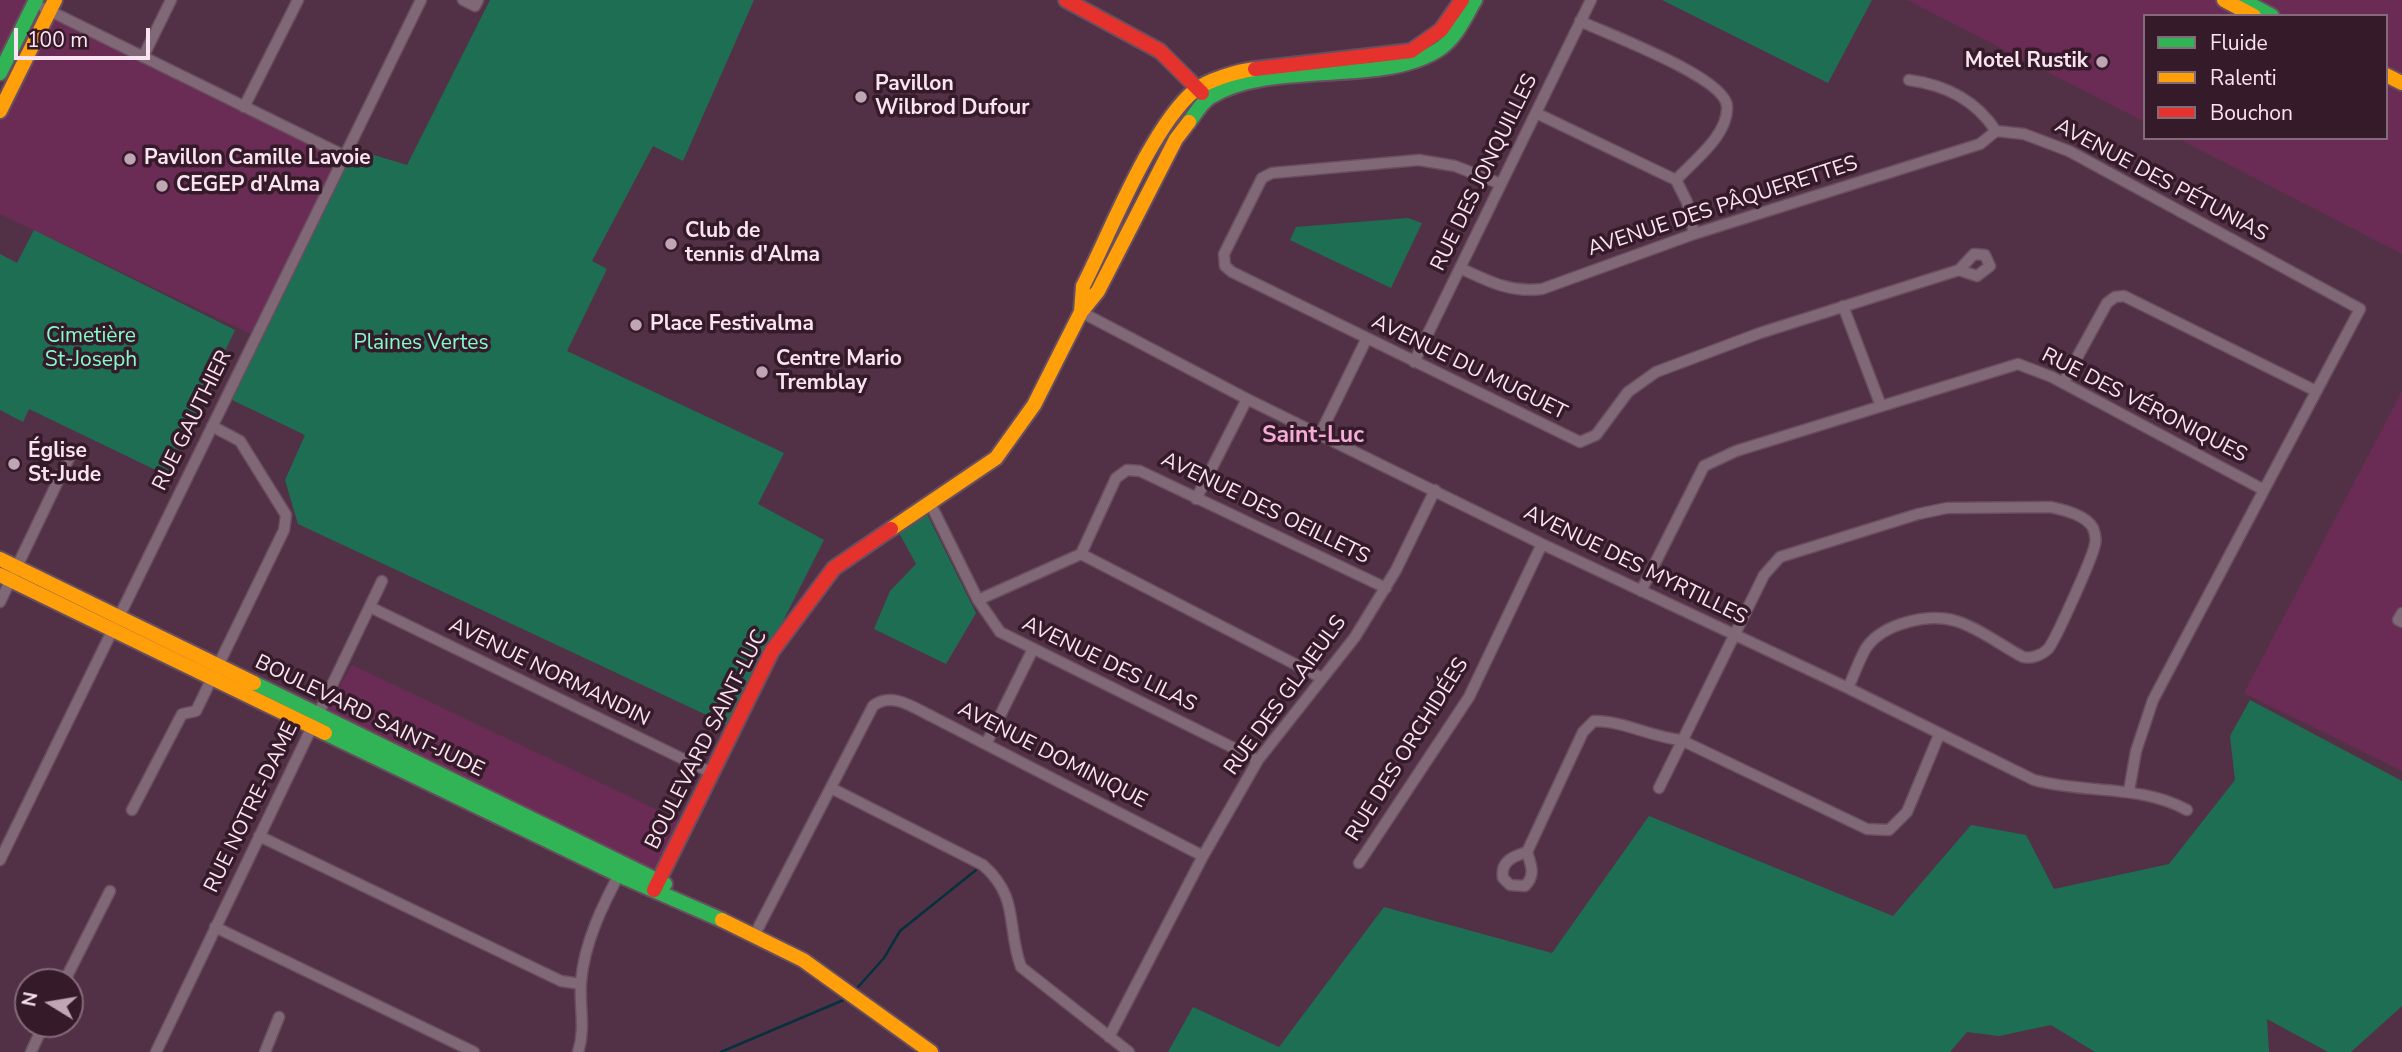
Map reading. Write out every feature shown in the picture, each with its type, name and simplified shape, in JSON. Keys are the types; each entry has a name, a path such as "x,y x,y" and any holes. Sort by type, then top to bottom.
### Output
{"street":[{"path":"143,57 171,0"},
{"path":"244,107 298,0"},
{"name":"RUE GAUTHIER","path":"0,860 421,0"},
{"path":"463,0 475,6 478,0"},
{"path":"1066,0 1160,51 1202,93"},
{"name":"BOULEVARD SAINT-LUC","path":"657,885 772,651 834,568 891,526 996,458 1034,405 1081,312 1083,286 1160,132 1178,106 1248,70 1411,51 1434,38 1448,26 1462,0"},
{"name":"BOULEVARD SAINT-LUC","path":"1202,93 1251,80 1384,66 1423,58 1442,47 1457,32 1475,0"},
{"name":"RUE DES JONQUILLES","path":"1414,362 1591,0"},
{"path":"2224,0 2250,14"},
{"path":"2241,0 2268,14"},
{"path":"0,73 35,2 52,5 143,57 345,156"},
{"path":"0,111 52,5"},
{"path":"1580,21 1685,69 1720,92 1727,104 1725,119 1716,136 1676,180"},
{"path":"1909,80 1940,86 1959,94 1977,107 1996,131"},
{"path":"1536,113 1676,180 1687,202 1694,234"},
{"name":"AVENUE DES PÂQUERETTES","path":"1460,268 1497,285 1523,291 1542,289 1694,234 1980,144 1996,131"},
{"name":"AVENUE DES PÉTUNIAS","path":"1996,131 2024,134 2069,151 2360,309"},
{"name":"AVENUE DU MUGUET","path":"1501,184 1455,166 1419,160 1272,173 1262,178 1229,243 1224,254 1225,266 1580,442 1596,435 1628,392 1656,372 1719,347 1959,270"},
{"path":"2063,383 2107,303 2115,297 2123,296 2316,391"},
{"path":"1843,306 1881,406"},
{"name":"RUE DES VÉRONIQUES","path":"1641,591 1704,467 1736,451 2018,364 2063,383 2264,490 2360,309"},
{"name":"AVENUE DES MYRTILLES","path":"1081,312 1247,399 1542,544 1848,688 2034,780 2056,785 2129,791 2166,799 2187,810"},
{"path":"1320,434 1367,338"},
{"path":"1196,499 1247,399"},
{"path":"132,810 182,714 196,711 284,530 286,515 240,441 212,426"},
{"path":"0,602 9,574 69,458"},
{"name":"AVENUE DES OEILLETS","path":"1081,554 1116,478 1127,470 1140,471 1386,588"},
{"path":"2129,791 2136,751 2153,700 2264,490"},
{"name":"RUE DES GLAIEULS","path":"1109,1037 1203,856 1258,760 1355,636 1386,588 1435,491"},
{"name":"AVENUE DES LILAS","path":"930,503 978,600 1000,632 1258,760"},
{"path":"1658,788 1764,575 1780,557 1918,514 1947,508 2050,507 2067,510 2088,522 2094,530 2096,542 2087,565 2057,632 2048,648 2040,654 2023,657 1957,621 1936,618 1912,621 1894,627 1868,645 1848,688"},
{"name":"RUE DES ORCHIDÉES","path":"1359,863 1469,697 1542,544"},
{"path":"978,600 1081,554 1322,678"},
{"name":"BOULEVARD SAINT-JUDE","path":"0,559 9,574 755,934 803,960 931,1052"},
{"name":"RUE NOTRE-DAME","path":"156,1052 383,581"},
{"name":"AVENUE NORMANDIN","path":"370,607 712,773"},
{"path":"2402,612 2398,620 2402,622"},
{"path":"986,744 1033,649"},
{"name":"AVENUE DOMINIQUE","path":"831,788 873,706 881,699 894,699 1203,856"},
{"path":"1527,852 1579,741 1594,721 1610,721 1662,738 1681,740 1867,829 1889,830 1907,812 1939,735"},
{"path":"755,934 831,788 983,865 998,879 1007,893 1021,967 1129,1052"},
{"path":"259,836 561,981 580,984"},
{"path":"578,1052 583,1037 580,984 585,950 622,869"},
{"path":"71,968 110,891"},
{"path":"215,928 451,1047 474,1052"},
{"path":"265,1052 279,1017"}],"shaded area":[{"path":"0,0 33,0 0,67"},
{"path":"1907,0 2402,0 2402,254 2181,140 2388,140 2388,14 2143,14 2143,121"},
{"name":"CEGEP d'Alma","path":"52,17 339,158 251,334 0,214 0,121"},
{"path":"2402,391 2402,771 2244,693"},
{"path":"352,665 685,823 659,878 322,716"}],"green space":[{"name":"Plaines Vertes","path":"490,0 754,0 683,161 653,146 592,261 607,269 567,351 784,453 758,504 824,540 730,726 298,524 285,480 305,435 230,399 354,149 407,165"},
{"path":"1662,0 1872,0 1828,83"},
{"path":"1408,218 1422,223 1391,288 1290,240 1296,227"},
{"name":"Cimetière St-Joseph","path":"34,230 235,330 166,475 29,409 23,422 0,410 0,254 17,263"},
{"path":"927,514 976,613 946,664 874,629 890,591 916,564 898,531"},
{"path":"2250,700 2402,781 2402,1006 2351,1052 2328,1052 2267,1019 2269,1052 2095,1052 2051,1025 1999,1036 1967,1032 1950,1052 1168,1052 1193,1007 1279,1047 1384,907 1552,953 1649,816 1893,916 1971,825 2026,835 2054,889 2169,864 2235,780 2230,736"}],"waterway":[{"path":"858,987 884,958 900,931 976,870"},
{"path":"721,1052 846,999"}],"traffic: fast":[{"path":"0,73 36,0"},
{"path":"1189,122 1207,99 1236,85 1296,75 1390,67 1417,60 1441,48 1452,38 1475,0"},
{"path":"2246,2 2268,14"},
{"path":"254,683 665,884"},
{"path":"325,733 619,875 722,920"}],"traffic: slow":[{"path":"0,111 55,0"},
{"path":"2224,0 2250,14"},
{"path":"1081,312 1083,286 1162,129 1178,108 1200,87 1223,77 1255,69"},
{"path":"2388,76 2402,83"},
{"path":"891,529 996,458 1034,405 1081,312 1098,291 1176,139 1189,122"},
{"path":"0,559 254,683"},
{"path":"0,575 325,733"},
{"path":"722,920 803,960 931,1052"}],"traffic: jam":[{"path":"1066,0 1160,51 1202,93"},
{"path":"1255,69 1411,51 1441,30 1462,0"},
{"path":"654,890 772,651 834,568 891,529"}],"place":[{"name":"Motel Rustik","path":"2102,62"},
{"name":"Pavillon Wilbrod Dufour","path":"861,97"},
{"name":"Pavillon Camille Lavoie","path":"130,159"},
{"name":"CEGEP d'Alma","path":"162,186"},
{"name":"Club de tennis d'Alma","path":"671,244"},
{"name":"Place Festivalma","path":"636,325"},
{"name":"Centre Mario Tremblay","path":"762,372"},
{"name":"Église St-Jude","path":"14,464"}],"district":[{"name":"Saint-Luc","path":"1313,436"}]}
